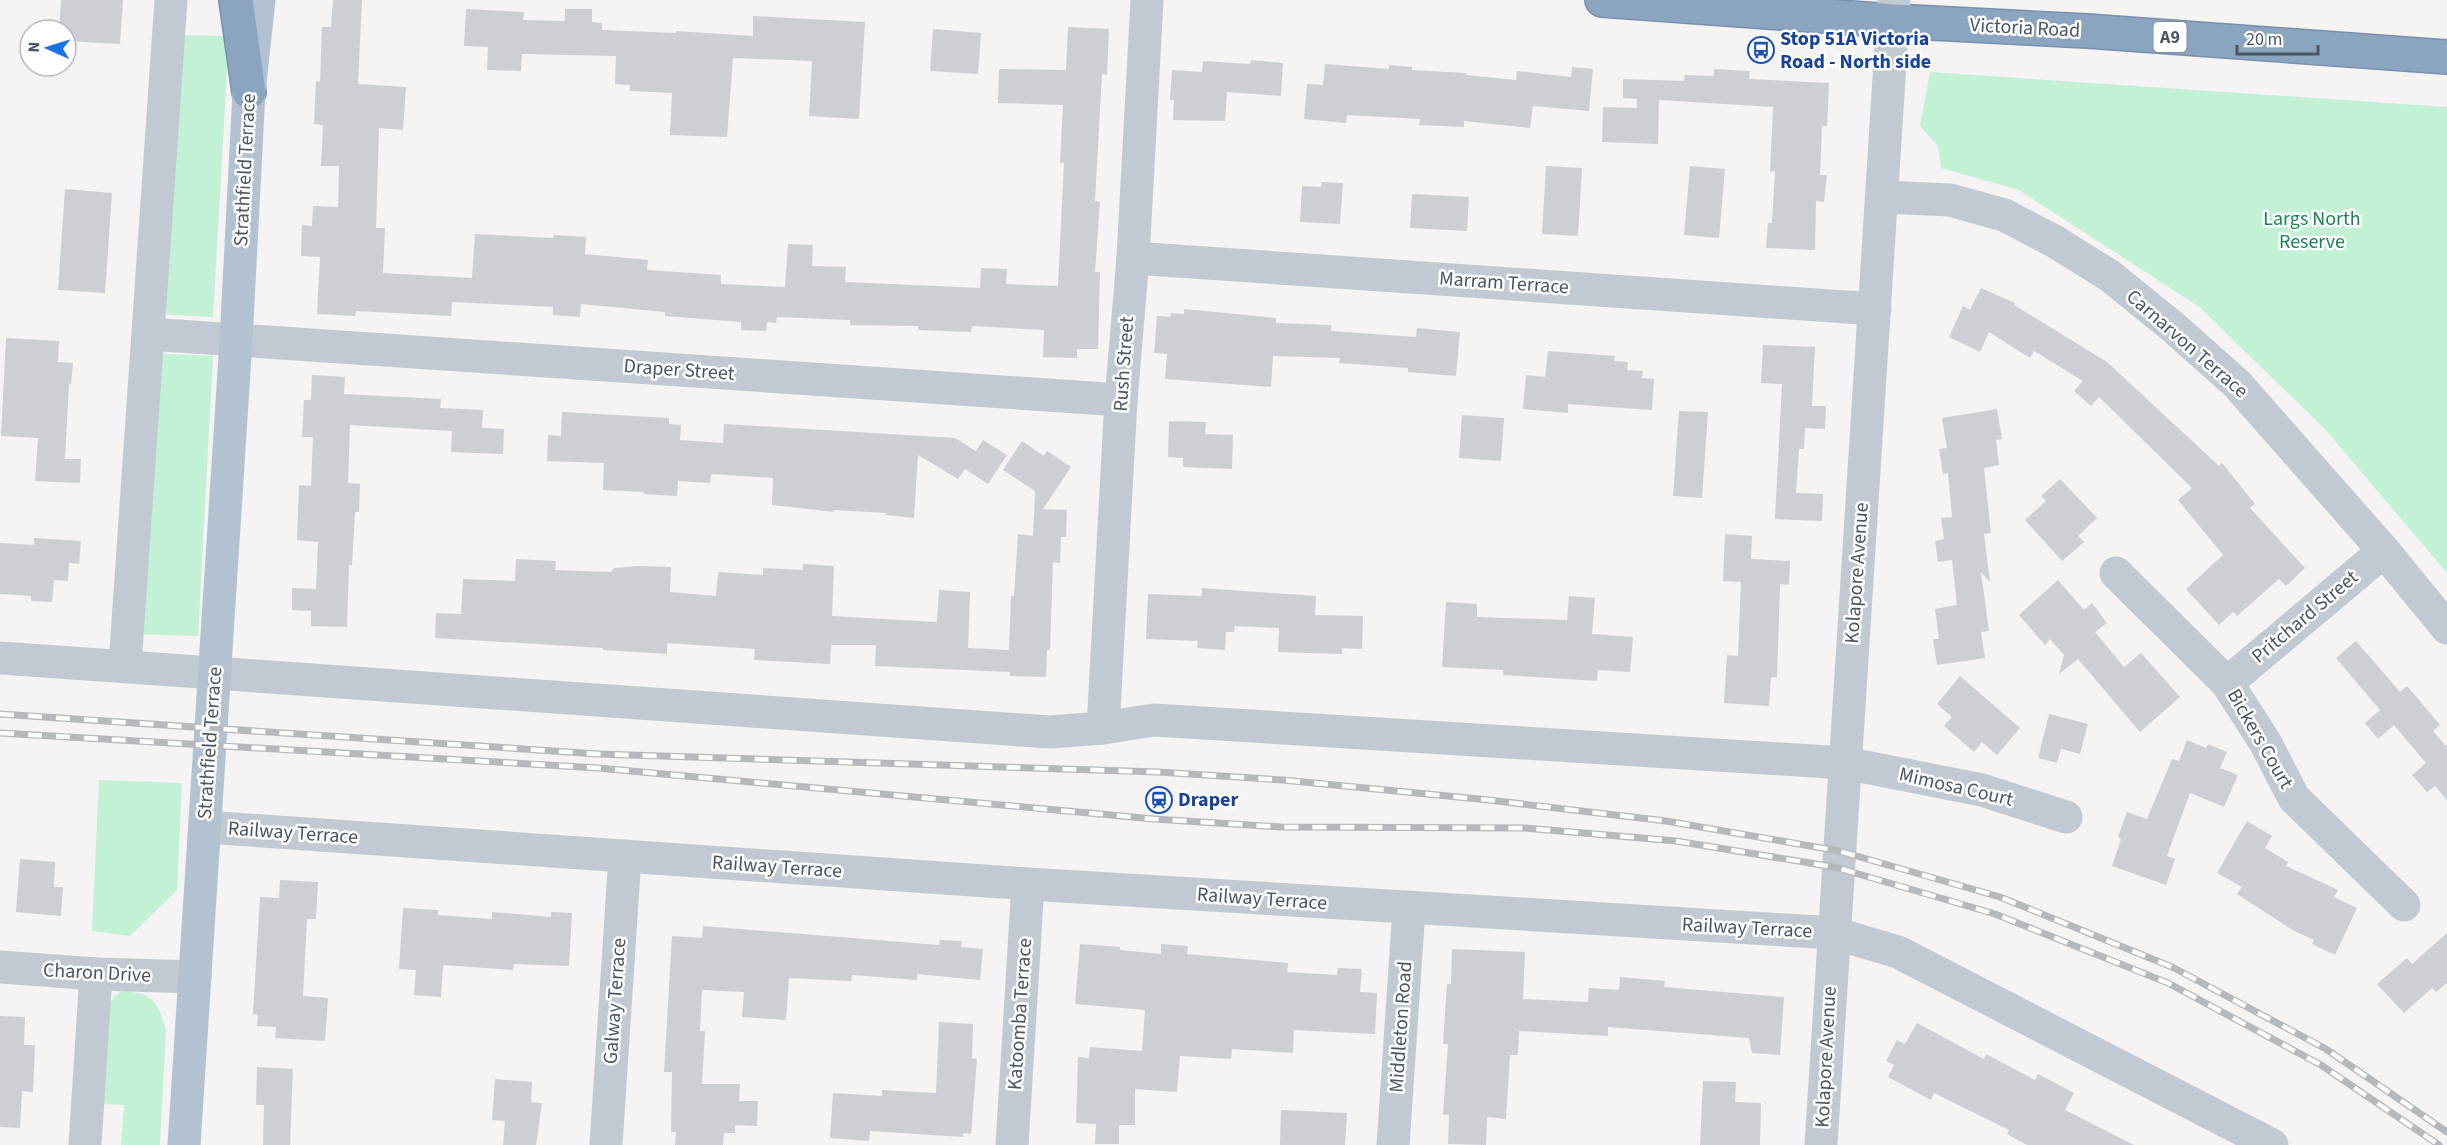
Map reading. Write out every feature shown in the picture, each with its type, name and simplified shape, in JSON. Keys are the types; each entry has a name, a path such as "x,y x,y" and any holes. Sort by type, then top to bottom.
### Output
{"highway":[{"path":"236,0 249,92"},
{"name":"Victoria Road","path":"1602,0 1893,11 2087,30 2447,57"}],"main road":[{"name":"Strathfield Terrace","path":"184,1145 236,341 249,92 260,0"}],"street":[{"path":"126,665 149,334 166,36 171,0"},
{"name":"Rush Street","path":"1103,728 1121,399 1132,258 1147,0"},
{"name":"Kolapore Avenue","path":"1821,1145 1893,11"},
{"name":"Carnarvon Terrace","path":"1882,197 1950,200 2004,215 2054,241 2110,276 2173,327 2237,384 2384,551 2447,628"},
{"name":"Marram Terrace","path":"1132,258 1875,309"},
{"path":"149,334 236,341"},
{"name":"Draper Street","path":"236,341 1121,399"},
{"name":"Pritchard Street","path":"2227,683 2384,551"},
{"name":"Bickers Court","path":"2116,573 2227,683 2265,742 2294,798 2404,904"},
{"path":"0,658 126,665 215,674 1050,732 1103,728 1154,720 1845,763"},
{"name":"Mimosa Court","path":"1845,763 1982,790 2066,817"},
{"name":"Railway Terrace","path":"205,827 1409,909 1834,933 1898,952 2272,1145"},
{"name":"Galway Terrace","path":"606,1145 625,856"},
{"name":"Katoomba Terrace","path":"1012,1145 1028,884"},
{"name":"Middleton Road","path":"1393,1145 1409,909"},
{"name":"Charon Drive","path":"0,967 96,974 195,977"},
{"path":"86,1145 96,974"}],"green space":[{"path":"175,35 229,36 213,317 156,314"},
{"name":"Largs North Reserve","path":"1930,72 2447,107 2447,573 2324,428 2198,306 2019,190 1941,168 1938,146 1920,126"},
{"path":"149,353 213,356 198,636 131,634"},
{"path":"99,780 182,783 177,890 130,936 92,931"},
{"path":"123,991 141,994 153,1001 160,1012 166,1030 160,1145 121,1145 124,1105 102,1104 107,1010 114,996"}],"building":[{"path":"61,0 123,0 120,44 78,42 78,18 60,18"},
{"path":"333,0 362,0 358,84 406,87 403,130 379,128 376,228 385,228 383,273 472,278 475,234 553,238 554,235 586,237 585,254 648,260 647,270 721,275 721,284 785,287 788,244 813,245 812,266 846,267 845,282 980,288 981,268 1007,269 1006,284 1058,286 1064,163 1060,163 1063,105 998,103 999,69 1066,70 1068,27 1109,29 1107,75 1102,74 1095,201 1100,202 1095,272 1100,272 1098,349 1077,349 1077,358 1043,357 1044,330 972,326 971,332 918,330 918,326 850,325 850,320 777,317 776,323 767,322 766,331 741,330 741,322 665,316 665,312 581,304 580,317 553,315 553,307 452,302 451,316 356,311 355,316 317,314 320,257 301,256 302,225 312,226 313,206 338,207 339,166 321,166 323,125 314,124 316,81 320,82 322,27 331,27"},
{"path":"466,9 524,12 523,20 565,21 565,9 592,9 592,22 602,23 602,30 676,33 676,31 753,36 753,16 865,22 859,119 809,116 812,61 733,58 727,137 670,135 672,93 630,91 630,85 615,84 616,56 522,54 521,71 487,70 488,47 464,46"},
{"path":"933,29 981,33 978,74 930,71"},
{"path":"1251,60 1283,63 1281,96 1227,92 1225,121 1173,120 1174,100 1170,100 1172,70 1202,72 1203,61 1250,64"},
{"path":"1325,64 1389,69 1389,65 1412,67 1412,70 1466,73 1466,75 1516,80 1517,71 1571,77 1572,67 1593,69 1589,111 1533,106 1530,128 1464,121 1464,127 1419,125 1420,119 1347,115 1346,123 1304,119 1307,84 1323,85"},
{"path":"1714,69 1750,71 1749,79 1829,83 1827,126 1822,126 1820,175 1827,175 1824,202 1816,201 1815,250 1766,248 1768,223 1772,223 1775,171 1770,172 1773,107 1659,100 1658,144 1602,142 1603,107 1637,108 1637,99 1623,98 1623,79 1684,81 1685,75 1714,76"},
{"path":"1546,166 1582,168 1578,236 1542,234"},
{"path":"1690,166 1725,169 1719,238 1684,235"},
{"path":"1322,182 1343,183 1340,224 1300,222 1302,186 1321,187"},
{"path":"65,189 112,193 105,293 58,290"},
{"path":"1412,194 1469,197 1467,231 1410,228"},
{"path":"1981,288 2015,303 2014,305 2107,362 2219,466 2222,463 2255,504 2250,508 2305,568 2286,586 2279,579 2237,616 2233,612 2219,625 2186,589 2223,555 2178,500 2192,488 2099,397 2091,406 2074,391 2083,381 2034,351 2030,358 1989,332 1980,352 1949,337 1963,306 1970,310"},
{"path":"1184,309 1276,318 1276,323 1331,325 1331,331 1416,337 1417,328 1460,332 1456,376 1408,372 1408,368 1339,363 1340,358 1273,356 1271,387 1165,379 1167,354 1154,353 1157,316 1170,317 1171,313 1184,314"},
{"path":"6,338 59,341 58,362 73,363 71,384 69,384 65,459 81,459 80,483 35,481 38,438 1,436"},
{"path":"1763,345 1815,347 1812,406 1826,406 1825,429 1805,428 1804,449 1799,449 1796,493 1823,494 1822,521 1775,519 1782,384 1761,383"},
{"path":"1548,351 1615,356 1614,361 1628,362 1627,370 1643,371 1642,378 1654,379 1652,410 1568,404 1568,413 1523,409 1526,375 1545,377"},
{"path":"312,375 345,377 344,394 441,399 440,408 483,410 482,428 504,429 503,454 451,452 452,431 350,425 348,483 360,484 359,512 355,512 352,565 349,565 347,627 311,626 311,611 292,610 292,588 316,589 318,542 297,540 299,485 311,486 313,437 302,437 304,400 311,400"},
{"path":"1997,409 2002,439 1996,440 1999,465 1984,468 1991,533 1984,534 1990,582 1981,572 1989,631 1981,632 1985,658 1937,665 1933,639 1939,639 1935,609 1957,605 1952,560 1938,562 1935,541 1944,539 1941,518 1952,517 1948,473 1943,474 1939,449 1947,448 1942,418"},
{"path":"1679,411 1708,412 1702,498 1673,496"},
{"path":"562,412 669,418 669,424 681,425 680,440 723,443 724,424 955,438 976,451 983,440 1007,455 988,484 965,469 958,479 918,455 914,518 886,515 886,513 834,510 834,512 772,505 773,478 711,474 710,483 678,481 677,496 644,494 644,492 603,490 604,463 547,461 548,435 561,436"},
{"path":"1462,415 1504,418 1501,461 1459,458"},
{"path":"1169,421 1206,422 1205,434 1233,435 1232,469 1183,467 1183,458 1168,457"},
{"path":"1022,441 1044,456 1047,451 1071,467 1043,509 1067,510 1066,537 1061,537 1060,563 1053,562 1050,650 1047,650 1046,677 1010,676 1010,672 875,666 876,645 831,645 830,664 754,660 755,649 667,643 667,654 435,638 436,613 461,614 463,579 515,581 516,559 556,561 555,570 611,572 614,568 671,567 670,592 716,596 718,572 763,575 763,568 803,570 803,564 834,566 832,616 937,622 939,590 970,592 968,648 1009,650 1011,596 1014,596 1018,534 1033,536 1035,491 1003,470"},
{"path":"2060,479 2097,518 2078,536 2084,542 2062,561 2025,520 2046,501 2041,496"},
{"path":"1725,534 1752,536 1751,559 1790,561 1789,585 1780,584 1777,677 1771,677 1769,706 1724,703 1727,655 1738,656 1741,582 1723,581"},
{"path":"34,538 81,541 79,564 69,563 68,581 54,580 52,602 31,601 31,596 0,594 0,543 34,545"},
{"path":"2058,580 2084,610 2092,603 2107,623 2095,632 2124,667 2141,653 2180,697 2140,732 2078,659 2059,674 2064,655 2050,639 2045,645 2019,615"},
{"path":"1202,588 1316,596 1315,615 1363,616 1362,649 1342,648 1342,654 1278,652 1279,628 1235,626 1234,632 1226,632 1225,650 1197,648 1198,641 1146,639 1148,594 1202,596"},
{"path":"1569,596 1595,598 1592,634 1633,637 1630,672 1598,670 1597,681 1503,675 1503,670 1442,667 1446,602 1477,604 1477,617 1567,620"},
{"path":"2356,641 2400,692 2407,686 2440,725 2433,731 2447,745 2447,800 2435,786 2427,792 2412,775 2426,763 2394,725 2378,739 2365,723 2380,710 2336,658"},
{"path":"1960,676 2020,728 1997,755 1982,742 1974,752 1944,726 1952,717 1937,704"},
{"path":"2049,714 2088,724 2080,754 2061,749 2057,763 2038,758"},
{"path":"2187,740 2206,748 2208,744 2227,752 2220,768 2238,775 2224,807 2190,793 2167,856 2175,859 2166,885 2112,866 2121,839 2118,837 2127,812 2147,819 2172,759 2179,761"},
{"path":"2247,821 2272,836 2265,848 2288,862 2286,866 2338,890 2334,897 2357,908 2335,955 2312,944 2314,940 2294,931 2237,894 2242,887 2217,873"},
{"path":"20,859 55,862 54,887 63,887 61,916 16,912"},
{"path":"280,880 318,882 316,919 307,919 303,996 328,998 325,1041 275,1038 276,1027 257,1026 258,1015 253,1014 260,897 279,898"},
{"path":"403,908 438,910 438,915 492,919 492,912 551,917 551,912 572,913 569,966 514,964 513,970 443,965 441,997 414,995 416,970 399,969"},
{"path":"703,926 939,945 940,940 962,941 961,947 983,949 980,980 917,974 917,980 852,975 851,981 789,978 786,1020 742,1017 744,992 702,990 700,1031 705,1031 702,1084 740,1084 739,1101 758,1101 757,1126 735,1125 735,1133 724,1133 723,1145 675,1145 676,1132 671,1132 672,1072 664,1072 672,936 702,938"},
{"path":"2447,933 2447,983 2436,992 2432,988 2404,1013 2377,984 2407,958 2412,964"},
{"path":"1080,944 1120,947 1120,950 1161,954 1161,944 1188,946 1187,954 1288,963 1287,972 1337,975 1338,968 1362,969 1360,992 1377,993 1375,1034 1294,1030 1293,1053 1232,1049 1231,1059 1180,1056 1177,1092 1135,1089 1135,1125 1119,1125 1119,1144 1095,1144 1096,1124 1076,1123 1078,1057 1089,1058 1090,1047 1142,1051 1145,1010 1075,1004"},
{"path":"1452,949 1525,952 1523,999 1588,1002 1589,988 1619,990 1620,977 1665,981 1664,987 1784,997 1780,1055 1752,1053 1749,1038 1608,1027 1608,1036 1519,1031 1518,1055 1510,1055 1506,1119 1487,1117 1486,1145 1448,1144 1449,1115 1443,1115 1448,1044 1443,1044 1447,984 1451,984"},
{"path":"0,1016 25,1017 24,1045 35,1045 33,1092 22,1091 20,1128 0,1127"},
{"path":"939,1022 973,1024 972,1058 977,1059 971,1134 963,1133 963,1137 870,1131 869,1141 830,1138 833,1093 882,1096 882,1090 936,1093"},
{"path":"1917,1023 1984,1059 1986,1054 2035,1080 2038,1074 2074,1093 2065,1110 2134,1145 2027,1145 2007,1134 2009,1130 1934,1093 1931,1100 1888,1077 1894,1065 1886,1061 1897,1040 1905,1044"},
{"path":"257,1067 293,1069 290,1145 263,1145 264,1105 256,1105"},
{"path":"495,1079 532,1082 531,1102 542,1103 536,1145 503,1145 505,1121 492,1120"},
{"path":"1703,1081 1736,1082 1735,1102 1761,1103 1760,1145 1700,1145"},
{"path":"1281,1110 1347,1113 1345,1145 1280,1145"}],"railway":[{"path":"0,714 598,754 1158,772 1283,780 1489,800 1666,821 1839,851 2000,897 2172,967 2326,1049 2447,1132"},
{"path":"0,733 598,768 1154,819 1281,827 1525,828 1676,841 1816,864 1838,868 1995,914 2168,983 2321,1065 2439,1145"}],"place":[{"name":"Stop 51A Victoria Road - North side","path":"1761,50"},
{"name":"Draper","path":"1159,800"}]}
